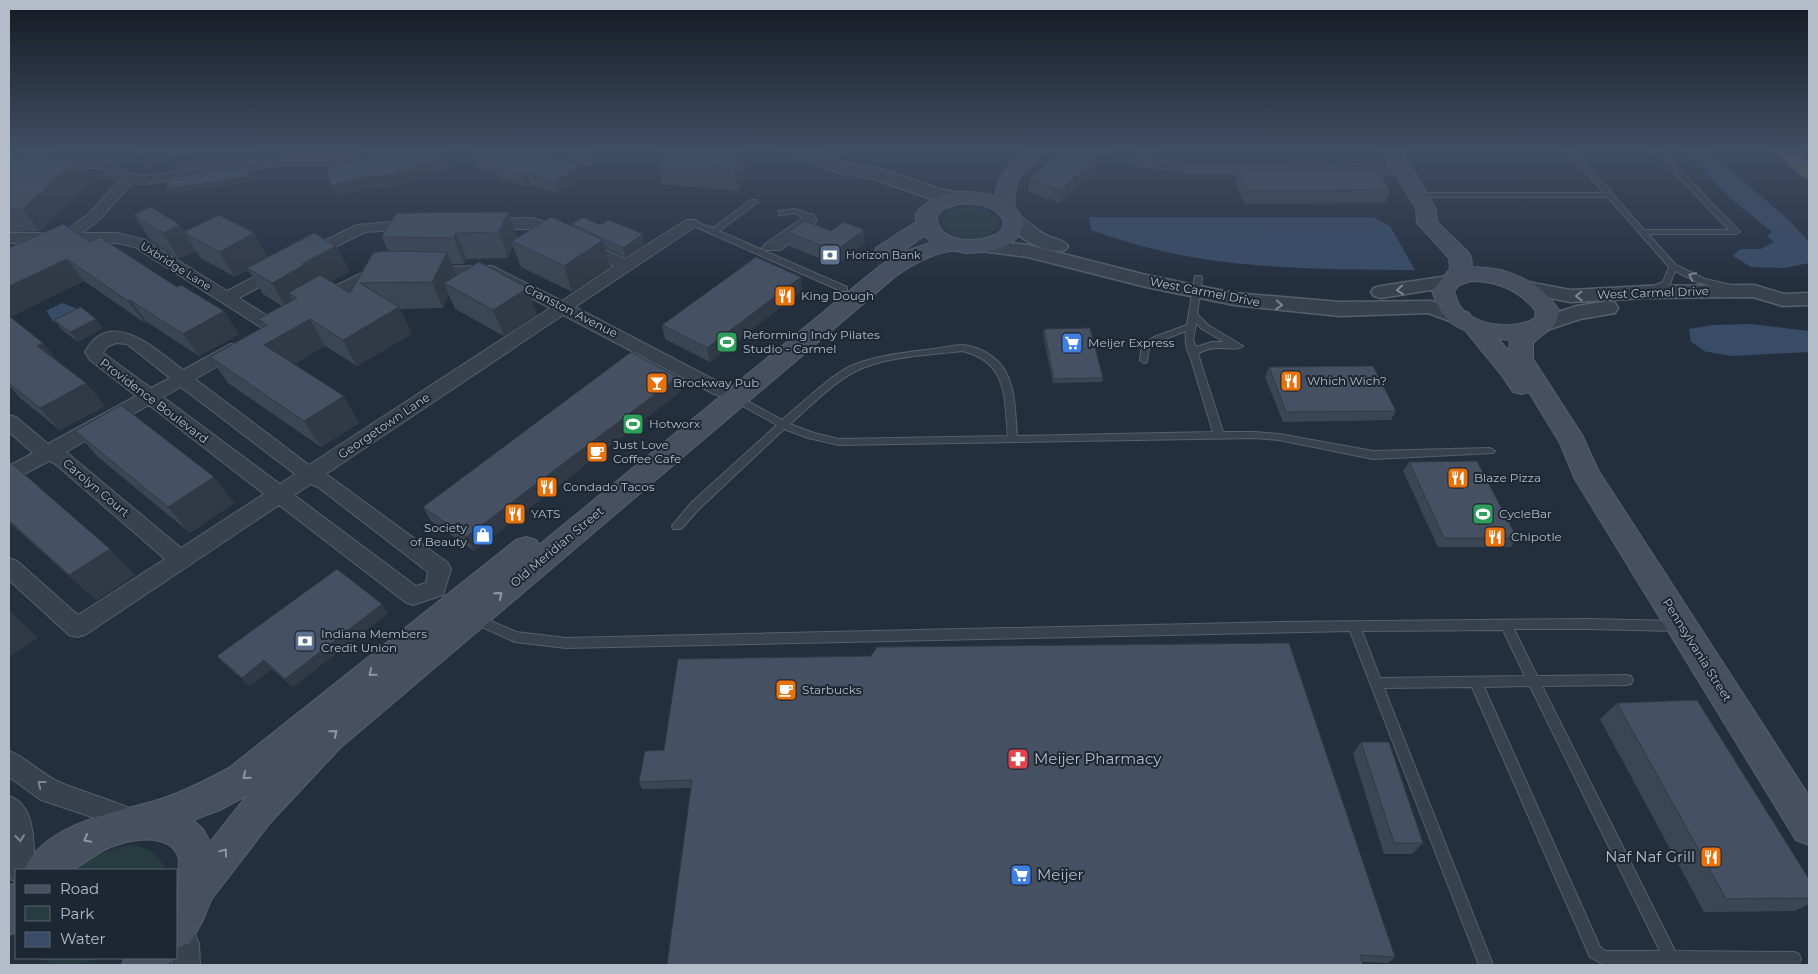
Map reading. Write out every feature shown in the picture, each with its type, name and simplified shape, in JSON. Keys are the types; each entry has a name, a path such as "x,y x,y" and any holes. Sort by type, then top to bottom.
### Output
{"main road":[{"path":"959,198 967,195"},
{"path":"925,222 934,236 951,244 981,246 1004,239 1012,230 1006,195"},
{"path":"1417,195 1465,247 1537,296 1545,307 1547,318 1537,328 1506,334 1467,322"},
{"path":"959,198 989,200 1009,214"},
{"name":"Old Meridian Street","path":"728,394 844,289 848,282 925,222 935,206 959,198"},
{"path":"1422,202 1427,222 1460,257 1461,269 1451,280"},
{"name":"Old Meridian Street","path":"44,869 59,856 89,838 119,826 136,823 208,798 241,780 455,603 904,258 927,249 951,244"},
{"path":"1451,280 1480,274 1499,277 1520,285"},
{"name":"Pennsylvania Street","path":"1451,280 1442,292 1452,311 1467,322 1509,366 1563,450 1585,472"},
{"name":"Pennsylvania Street","path":"1537,328 1521,342 1521,359 1574,442 1585,472 1809,828"},
{"name":"Old Meridian Street","path":"195,891 257,810 455,603"},
{"path":"136,823 168,826 180,831 195,849 198,862 195,891 178,925"}],"street":[{"path":"67,237 94,217 113,195"},
{"path":"897,195 915,203 925,222"},
{"path":"944,195 959,198"},
{"name":"West Carmel Drive","path":"1009,214 1025,232 1044,242 1153,270 1261,303 1368,309 1415,306 1431,307 1467,322"},
{"path":"475,224 532,223 543,226 626,266"},
{"name":"Georgetown Lane","path":"9,567 77,628 691,223"},
{"path":"226,298 362,228 428,225"},
{"name":"Uxbridge Lane","path":"9,238 117,238 140,243 273,327"},
{"name":"West Carmel Drive","path":"981,246 1048,255 1197,285 1349,292 1409,290 1451,280"},
{"name":"Cranston Avenue","path":"307,308 368,276 383,271 492,271 728,394"},
{"name":"West Carmel Drive","path":"1520,285 1570,296 1647,292 1754,291 1784,300 1809,300"},
{"name":"West Carmel Drive","path":"1537,328 1564,316 1592,310 1630,308 1771,308 1784,300"},
{"path":"9,476 290,318"},
{"name":"Providence Boulevard","path":"125,337 184,378 309,474 325,482 440,569 455,603 413,596 277,495 96,356 94,352 96,347 109,339 125,337"},
{"name":"Carolyn Court","path":"9,422 47,454 60,457 181,560"},
{"path":"9,763 50,791 110,811 136,823"},
{"path":"9,808 18,820 22,869"},
{"path":"178,929 185,944 186,965"}],"lane":[{"path":"1422,202 1598,195"},
{"path":"1610,195 1673,267 1710,283 1747,292"},
{"path":"1642,232 1736,232 1700,195"},
{"path":"714,231 754,202"},
{"path":"763,250 789,248 811,232 815,225 811,218 796,211 782,213"},
{"path":"763,250 811,218"},
{"path":"691,223 763,250 844,289"},
{"path":"1647,292 1666,284 1673,267"},
{"path":"1197,285 1189,327 1189,340 1219,435"},
{"path":"1192,314 1205,327 1238,346 1218,344 1200,346 1192,354"},
{"path":"1144,360 1145,348 1151,342 1189,327"},
{"path":"677,526 694,506 828,386 854,369 881,359 962,348 973,349 990,358 1004,375 1013,439"},
{"path":"728,394 784,425 812,437 839,442 1219,435 1268,436 1373,454 1490,451"},
{"path":"455,603 515,637 566,643 1354,626 1682,626"},
{"path":"1506,625 1672,962"},
{"path":"1354,626 1486,965"},
{"path":"1377,683 1627,680"},
{"path":"1476,682 1595,952 1604,958 1672,962 1794,958"}],"green space":[{"path":"972,206 984,209 996,217 998,224 994,231 979,238 970,238 952,234 946,229 942,222 945,214 958,208"},
{"path":"129,845 141,847 156,855 164,869 72,869 96,854"},
{"path":"42,959 97,959 70,965 47,962"}],"water":[{"path":"1727,195 1760,195 1790,221 1809,242 1809,263 1785,268 1751,267 1733,256 1740,249 1761,249 1774,242 1767,236 1772,232"},
{"path":"1089,217 1373,217 1390,226 1415,270 1281,267 1214,261 1142,246 1091,230"},
{"path":"62,303 80,310 54,322 46,311"},
{"path":"1751,324 1809,331 1809,352 1732,356 1702,351 1705,351 1691,342 1689,329 1712,325"}],"building":[{"path":"9,195 37,195 23,209 9,209"},
{"path":"151,207 180,225 163,233 134,215"},
{"path":"508,212 499,232 456,233 454,238 382,237 396,213"},
{"path":"219,215 254,233 219,252 184,232"},
{"path":"551,217 603,240 564,266 512,241"},
{"path":"583,217 600,225 609,220 643,234 623,248 572,224"},
{"path":"805,221 831,231 844,222 864,230 835,251 788,232"},
{"path":"63,224 90,242 100,237 177,287 181,285 224,311 183,334 130,300 128,301 67,259 9,286 9,248"},
{"path":"314,233 336,246 272,283 247,268"},
{"path":"382,251 447,252 432,282 360,283 399,307 343,340 310,319 264,345 344,396 304,421 210,357 267,325 258,319 297,298 288,293 320,275 350,293 373,253"},
{"path":"756,257 801,277 707,348 662,325"},
{"path":"479,262 528,288 493,310 444,283"},
{"path":"81,307 96,319 70,332 54,320"},
{"path":"9,316 43,343 37,346 86,383 40,408 9,383"},
{"path":"1090,328 1103,378 1054,379 1044,329"},
{"path":"631,352 678,377 466,537 423,507"},
{"path":"1373,366 1396,411 1286,412 1269,367"},
{"path":"121,405 214,477 168,507 75,431"},
{"path":"9,461 110,549 69,575 9,520"},
{"path":"1477,461 1517,538 1444,538 1409,462"},
{"name":"Indiana Members Credit Union","path":"337,569 382,604 285,679 264,660 242,678 217,656"},
{"name":"Meijer","path":"1289,643 1395,957 1360,955 1363,965 667,965 692,780 639,782 645,751 664,750 678,659 871,656 877,647"},
{"path":"1697,700 1809,879 1809,898 1726,899 1617,703"},
{"path":"1361,742 1389,742 1423,843 1394,843"}],"place":[{"name":"Horizon Bank","path":"830,255"},
{"name":"King Dough","path":"785,296"},
{"name":"Reforming Indy Pilates Studio - Carmel","path":"727,342"},
{"name":"Meijer Express","path":"1072,343"},
{"name":"Which Wich?","path":"1291,381"},
{"name":"Brockway Pub","path":"657,383"},
{"name":"Hotworx","path":"633,424"},
{"name":"Just Love Coffee Cafe","path":"597,452"},
{"name":"Blaze Pizza","path":"1458,478"},
{"name":"Condado Tacos","path":"547,487"},
{"name":"YATS","path":"515,514"},
{"name":"CycleBar","path":"1483,514"},
{"name":"Society of Beauty","path":"483,535"},
{"name":"Chipotle","path":"1495,537"},
{"name":"Indiana Members Credit Union","path":"305,641"},
{"name":"Starbucks","path":"786,690"},
{"name":"Meijer Pharmacy","path":"1018,759"},
{"name":"Naf Naf Grill","path":"1711,857"},
{"name":"Meijer","path":"1021,875"}]}
